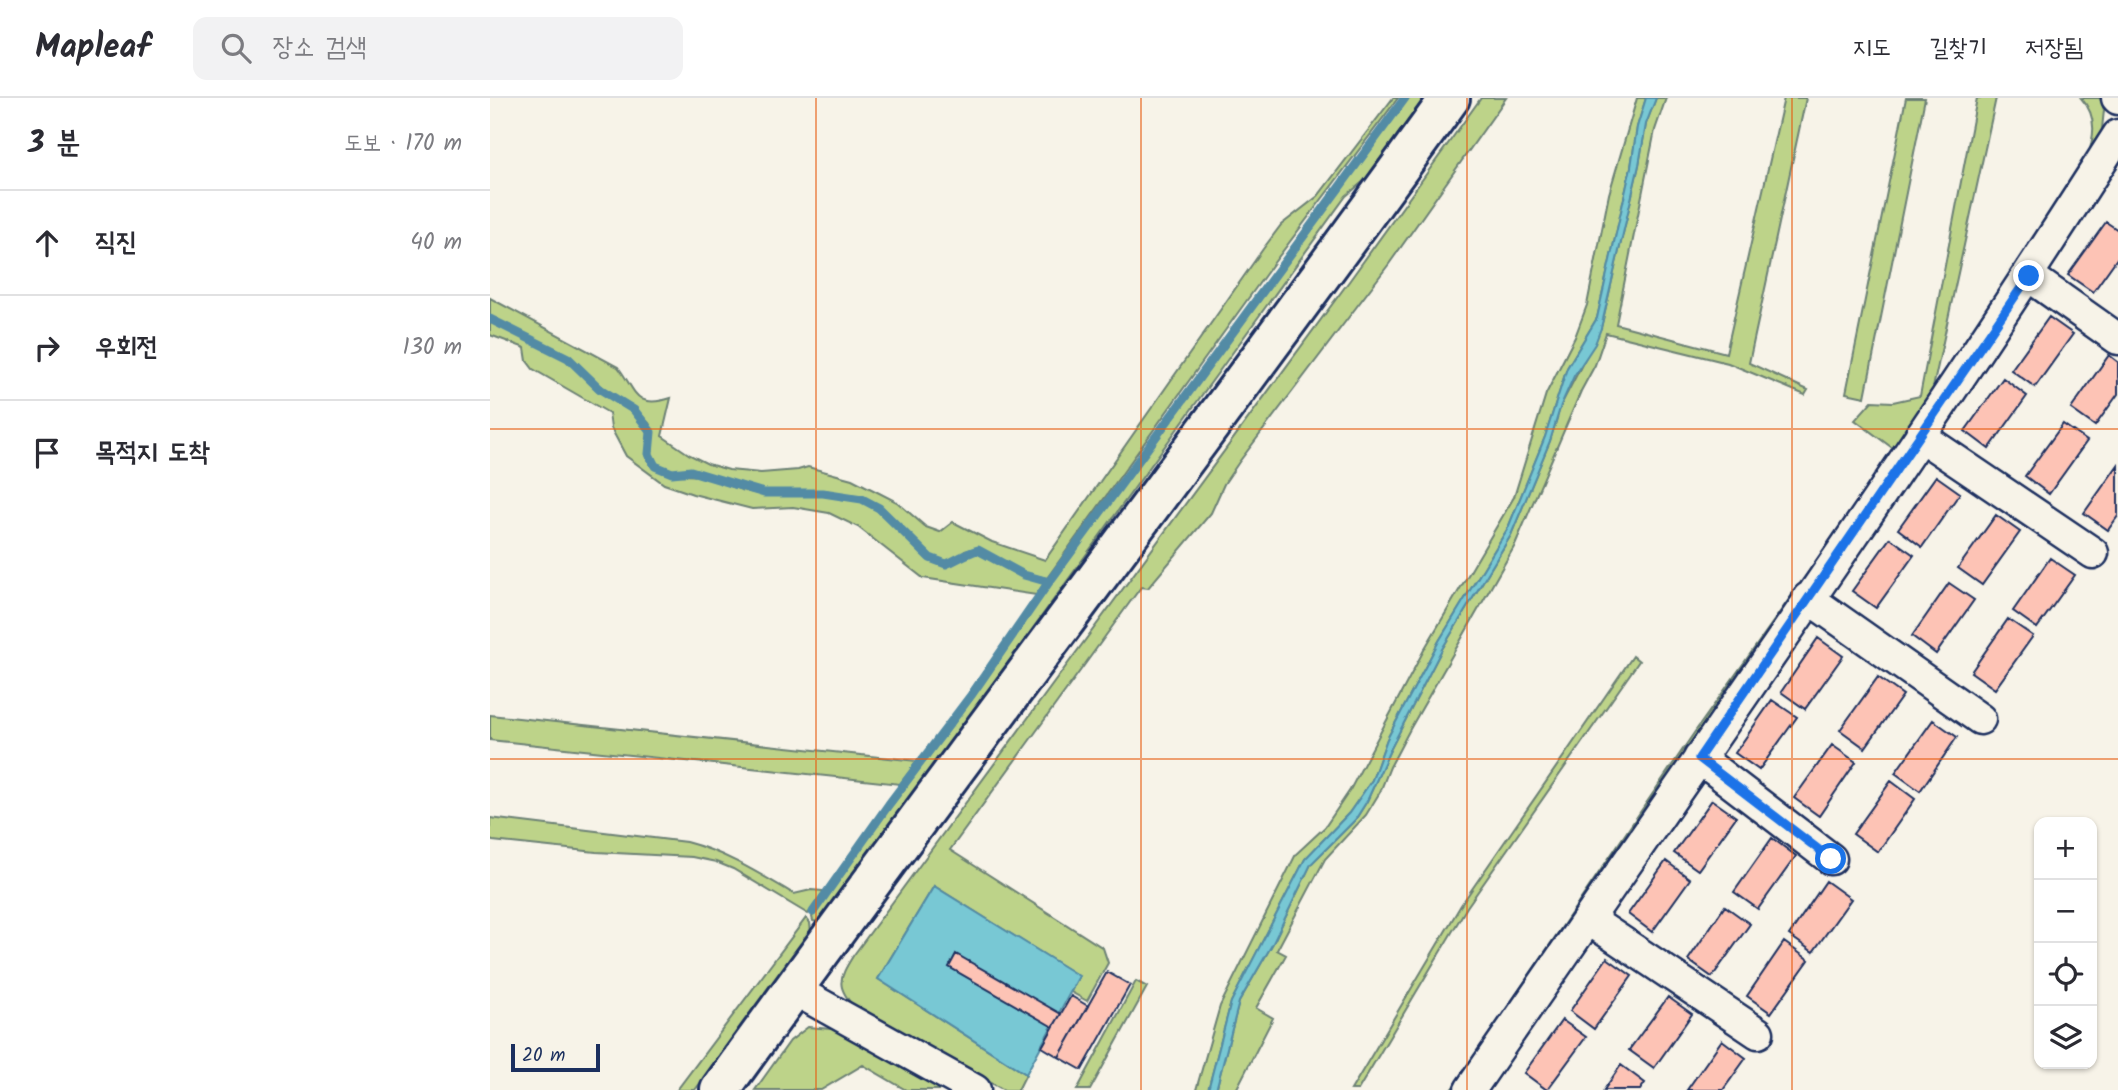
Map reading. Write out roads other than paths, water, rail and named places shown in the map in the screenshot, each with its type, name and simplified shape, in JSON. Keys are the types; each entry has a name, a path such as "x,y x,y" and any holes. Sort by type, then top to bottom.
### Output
{"main road":[{"path":"720,1090 1314,287 1450,98"}],"street":[{"path":"1483,1086 1588,919 2029,276 2118,135"},
{"path":"2029,276 2118,339"},
{"path":"1920,436 2093,553"},
{"path":"1808,598 1980,719"},
{"path":"1699,758 1831,859"},
{"path":"1588,919 1758,1033"},
{"path":"793,989 975,1090"}],"water":[{"path":"1646,98 1656,98 1646,124 1601,328 1561,405 1550,441 1511,535 1442,649 1367,801 1355,820 1311,864 1273,943 1239,1002 1216,1090 1208,1090 1231,1002 1305,859 1349,813 1372,780 1387,739 1439,641 1508,528 1545,437 1567,368 1597,318 1631,167 1637,127"},
{"path":"934,886 1079,976 1026,1074 878,979"}],"waterway":[{"path":"813,912 889,804 972,694 1049,582 1405,98"},
{"path":"490,319 568,358 600,389 634,410 651,432 649,454 655,466 672,473 691,471 764,493 823,493 862,499 879,508 930,558 946,564 978,550 1024,575 1049,582"}]}
